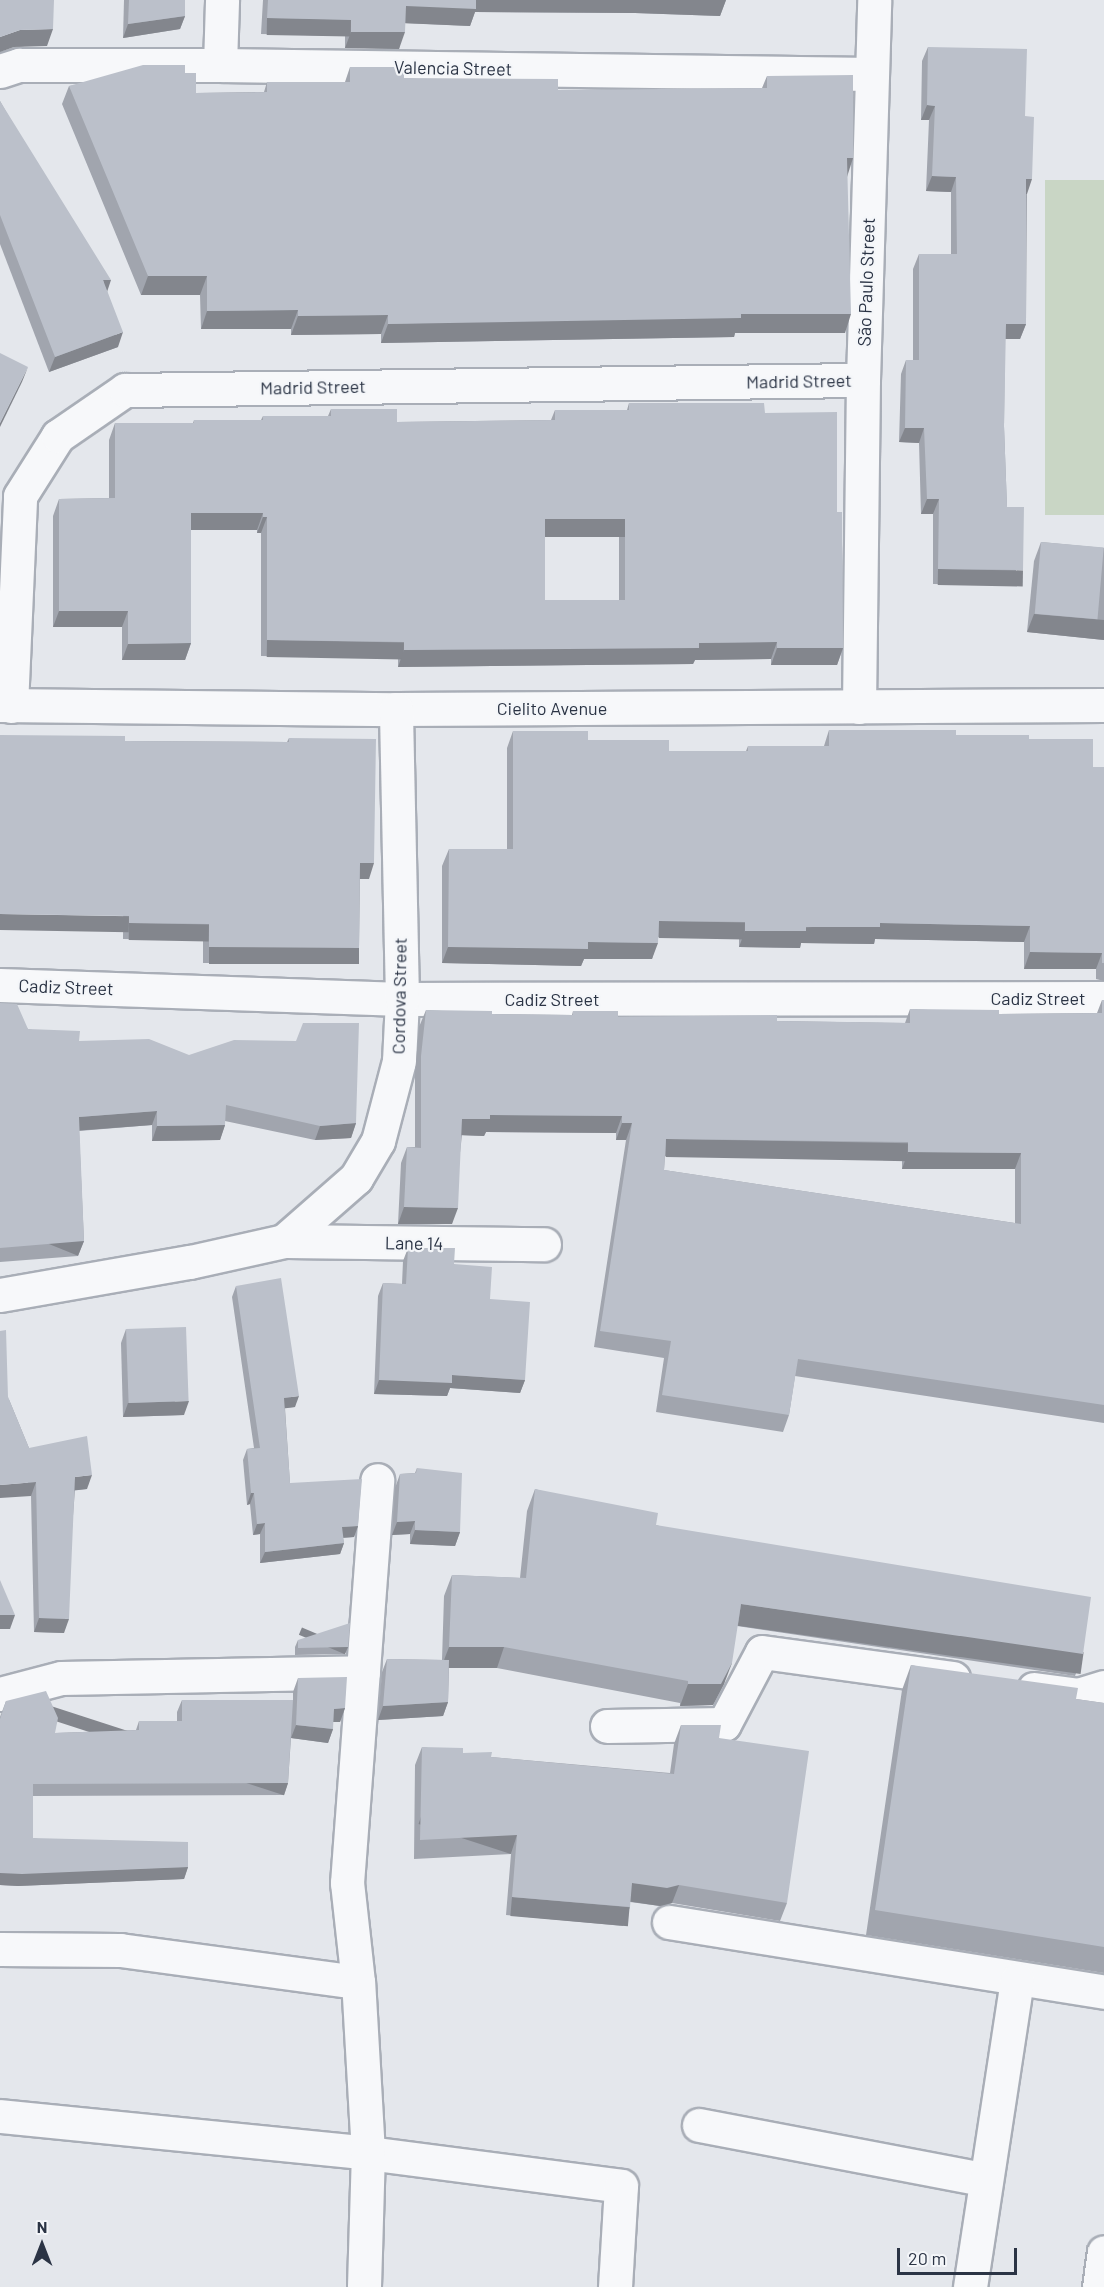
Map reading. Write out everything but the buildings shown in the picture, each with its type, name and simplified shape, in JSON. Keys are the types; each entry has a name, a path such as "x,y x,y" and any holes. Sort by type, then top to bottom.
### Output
{"street":[{"path":"220,65 222,0"},
{"name":"São Paulo Street","path":"859,707 863,380 874,0"},
{"name":"Valencia Street","path":"0,71 19,65 220,65 872,74"},
{"name":"Madrid Street","path":"5,706 20,496 58,436 125,390 863,380"},
{"name":"Cielito Avenue","path":"5,706 396,709 1104,705"},
{"name":"Cordova Street","path":"0,1295 190,1262 284,1241 356,1178 378,1142 399,1061 402,999 396,709"},
{"name":"Cadiz Street","path":"0,985 402,999 1104,998"},
{"name":"Lane 14","path":"284,1241 543,1245"},
{"path":"364,2286 368,2153 358,1982 347,1883 377,1480"},
{"path":"607,1726 724,1724 762,1652 1077,1695 1104,1687"},
{"path":"0,1694 61,1678 363,1672"},
{"path":"669,1922 1017,1980 1104,1992"},
{"path":"0,1949 120,1950 358,1982"},
{"path":"970,2287 1017,1980"},
{"path":"0,2116 368,2153 621,2186 615,2287"},
{"path":"699,2125 986,2180"},
{"path":"1099,2287 1104,2252"}],"green space":[{"path":"1045,180 1104,180 1104,515 1045,515"}]}
